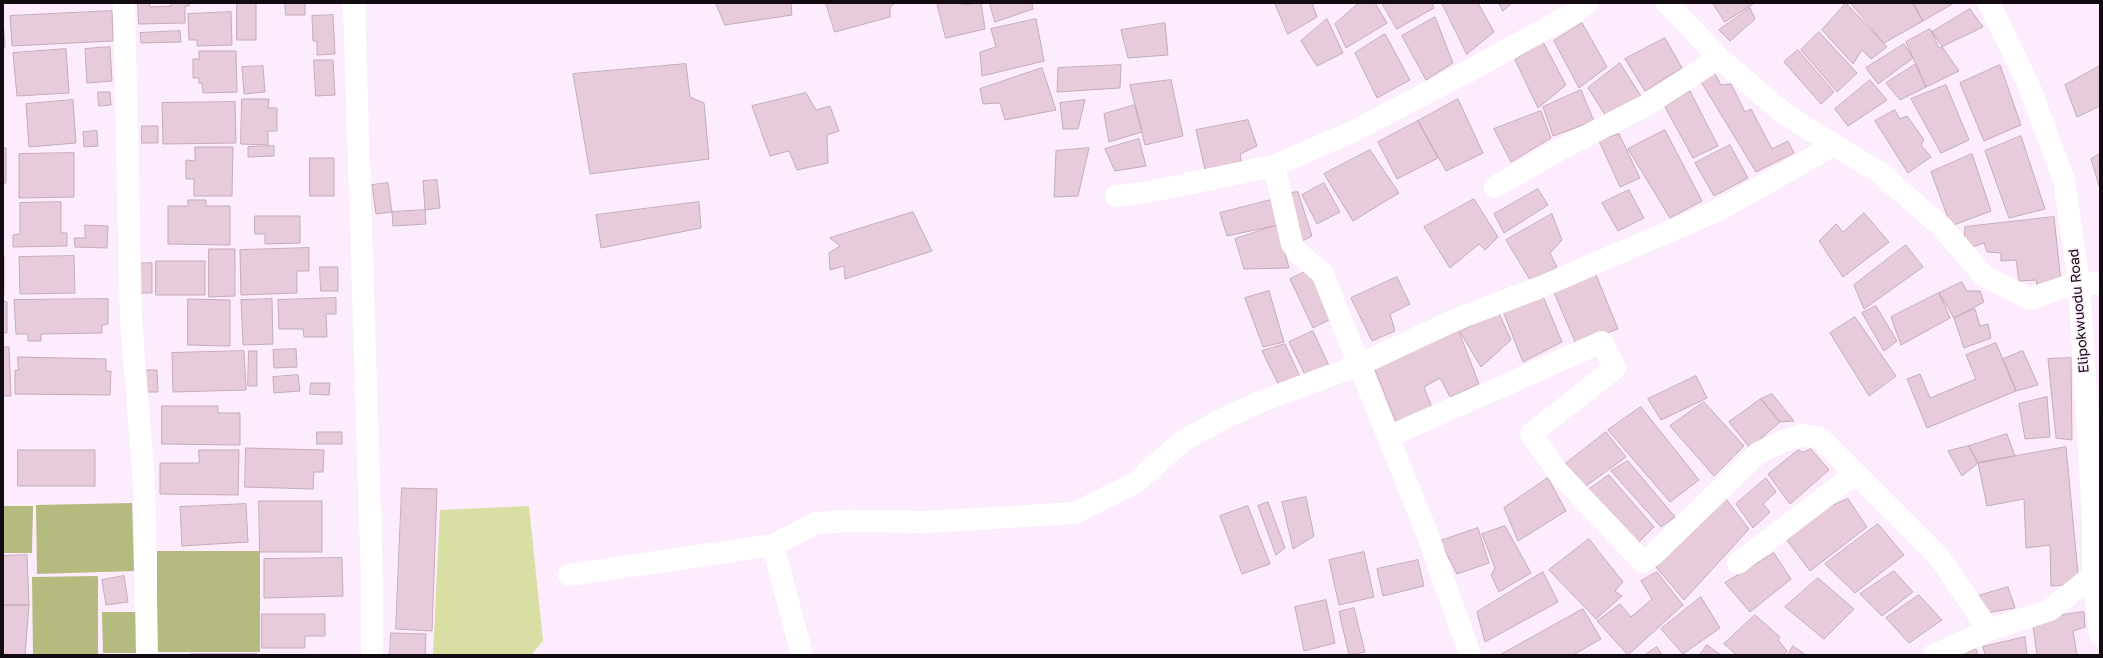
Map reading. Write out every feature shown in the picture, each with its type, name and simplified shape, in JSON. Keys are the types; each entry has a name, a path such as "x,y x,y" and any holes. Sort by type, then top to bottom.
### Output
{"street":[{"path":"124,3 131,319 144,483 147,655"},
{"path":"354,3 372,578 372,655"},
{"path":"1116,196 1143,193 1274,166 1352,132 1469,72 1576,12 1587,3"},
{"path":"1667,3 1719,58 1786,115 1880,173 1941,226 1984,276 2030,299 2090,283"},
{"name":"Elipokwuodu Road","path":"1989,3 2029,86 2064,180 2090,283 2096,544 2093,575 2100,634"},
{"path":"1495,187 1557,151 1645,106 1719,58"},
{"path":"569,576 774,545 816,523 850,521 927,522 1075,513 1135,483 1184,440 1226,418 1262,401 1359,365 1457,319 1541,287 1721,210 1834,145"},
{"path":"1274,166 1292,244 1298,253 1322,274 1427,533 1470,655"},
{"path":"1388,436 1602,342 1615,368 1532,434 1557,471 1644,562 1758,453 1784,440 1804,436 1820,438 1939,557 1989,630"},
{"path":"1738,563 1855,474"},
{"path":"774,545 802,655"},
{"path":"1934,655 1989,630 2050,610 2093,575"}],"green space":[{"path":"132,503 134,571 37,574 36,505"},
{"path":"3,506 33,506 32,553 3,553"},
{"path":"529,506 543,641 531,655 433,655 440,510"},
{"path":"157,551 260,551 260,652 157,652"},
{"path":"98,576 98,654 33,655 32,577"},
{"path":"102,612 138,612 139,653 103,653"}],"building":[{"path":"138,3 150,3 150,7 171,6 171,3 189,3 189,6 185,6 185,23 139,24"},
{"path":"237,3 256,3 256,40 237,40"},
{"path":"285,3 305,3 305,15 286,15"},
{"path":"716,3 791,3 792,15 725,25"},
{"path":"826,3 895,3 890,7 890,17 835,32"},
{"path":"937,3 961,3 963,5 981,3 985,29 946,38"},
{"path":"990,3 1032,3 1033,9 995,22"},
{"path":"1275,3 1312,3 1317,17 1288,34"},
{"path":"1359,3 1375,3 1387,23 1346,48 1335,24"},
{"path":"1382,3 1432,3 1434,8 1397,29"},
{"path":"1442,3 1478,3 1494,32 1467,54"},
{"path":"1499,3 1512,3 1503,11"},
{"path":"1713,3 1752,3 1753,4 1725,22"},
{"path":"1846,3 1887,47 1871,59 1862,50 1853,64 1822,30"},
{"path":"1851,3 1912,3 1923,21 1884,43"},
{"path":"1914,3 1954,3 1923,21"},
{"path":"1750,8 1755,19 1730,41 1719,30"},
{"path":"1970,9 1983,27 1939,48 1932,32"},
{"path":"112,11 113,41 12,46 10,16"},
{"path":"231,12 232,45 197,46 197,40 189,40 188,14"},
{"path":"333,15 335,54 317,55 317,41 313,41 312,16"},
{"path":"1435,17 1453,63 1426,80 1402,36"},
{"path":"1036,19 1044,61 982,76 980,52 996,47 991,29"},
{"path":"1327,19 1343,53 1317,66 1301,41"},
{"path":"3,20 5,47 3,47"},
{"path":"1165,23 1168,55 1128,58 1121,30"},
{"path":"1582,23 1607,67 1579,88 1554,41"},
{"path":"1930,29 1959,71 1926,87 1906,42"},
{"path":"180,31 181,42 141,43 140,33"},
{"path":"1819,32 1857,73 1837,92 1801,50"},
{"path":"1385,34 1410,80 1377,98 1355,53"},
{"path":"1665,38 1682,68 1645,91 1625,59"},
{"path":"1543,42 1566,85 1538,108 1515,60"},
{"path":"1904,44 1913,58 1878,84 1866,68"},
{"path":"110,47 112,81 87,83 85,49"},
{"path":"66,49 69,93 17,96 13,53"},
{"path":"1798,50 1834,92 1821,104 1784,62"},
{"path":"199,51 236,51 237,92 203,93 202,83 199,83 199,78 193,78 193,59 199,59"},
{"path":"314,60 333,60 335,95 316,96"},
{"path":"1620,63 1642,98 1607,118 1588,88"},
{"path":"686,64 690,97 704,103 709,159 590,174 573,74"},
{"path":"1916,64 1926,87 1900,100 1886,83"},
{"path":"1121,65 1120,88 1057,92 1058,68"},
{"path":"2000,65 2021,125 1984,141 1960,83"},
{"path":"263,66 265,92 244,94 242,67"},
{"path":"2100,66 2100,106 2077,117 2065,85"},
{"path":"1042,68 1056,110 1005,120 1000,103 983,104 980,89"},
{"path":"1714,72 1721,85 1731,84 1745,112 1751,109 1772,149 1788,141 1794,153 1756,172 1700,80"},
{"path":"1171,80 1183,136 1145,145 1130,85"},
{"path":"1870,80 1887,100 1848,126 1835,109"},
{"path":"1946,85 1969,140 1941,153 1911,99"},
{"path":"1581,90 1594,121 1553,136 1543,107"},
{"path":"1690,91 1718,146 1693,158 1665,107"},
{"path":"98,92 110,92 111,105 99,106"},
{"path":"806,93 816,110 830,106 839,131 827,135 828,163 797,170 789,151 770,156 752,106"},
{"path":"242,99 269,99 268,108 277,108 277,131 268,131 268,145 241,144"},
{"path":"1458,99 1483,153 1446,171 1418,121"},
{"path":"73,100 76,143 29,147 26,104"},
{"path":"1085,100 1078,129 1063,129 1060,103"},
{"path":"235,102 236,143 163,144 162,103"},
{"path":"1135,105 1142,132 1109,142 1104,114"},
{"path":"1895,110 1900,119 1907,116 1924,140 1921,145 1931,157 1908,173 1875,121"},
{"path":"1541,111 1551,138 1511,162 1494,129"},
{"path":"1248,120 1257,146 1240,154 1243,172 1206,174 1196,130"},
{"path":"1418,121 1438,158 1397,179 1378,142"},
{"path":"142,126 158,126 158,143 142,143"},
{"path":"1665,130 1702,201 1670,218 1628,149"},
{"path":"97,131 98,146 84,147 83,132"},
{"path":"1619,134 1640,178 1620,187 1599,141"},
{"path":"2021,136 2045,209 2009,218 1985,151"},
{"path":"1139,139 1146,166 1115,171 1105,149"},
{"path":"1730,145 1748,178 1714,196 1695,163"},
{"path":"274,146 274,156 248,157 248,147"},
{"path":"195,147 233,147 232,196 194,196 194,179 186,179 186,160 195,161"},
{"path":"3,148 6,148 6,183 3,183"},
{"path":"1089,148 1078,196 1054,197 1056,151"},
{"path":"1370,150 1399,193 1353,221 1324,174"},
{"path":"74,153 74,197 19,198 19,154"},
{"path":"1972,154 1991,211 1951,226 1931,172"},
{"path":"2100,154 2100,189 2091,159"},
{"path":"310,158 334,158 334,196 310,196"},
{"path":"437,180 440,208 425,210 423,181"},
{"path":"388,183 392,212 376,214 372,185"},
{"path":"1324,183 1340,212 1317,224 1302,195"},
{"path":"1538,189 1548,205 1504,233 1494,214"},
{"path":"1629,190 1644,218 1618,231 1602,203"},
{"path":"1298,192 1312,236 1298,243 1284,194"},
{"path":"1474,199 1498,237 1485,250 1479,244 1450,268 1424,227"},
{"path":"188,200 206,200 206,206 230,206 230,245 168,244 168,206 188,206"},
{"path":"1271,200 1278,225 1227,236 1220,213"},
{"path":"61,202 61,233 67,233 67,246 13,247 13,235 20,234 20,203"},
{"path":"699,202 701,228 601,248 596,215"},
{"path":"425,210 426,224 393,226 392,212"},
{"path":"913,212 932,251 845,279 844,266 830,270 829,253 840,246 830,238"},
{"path":"1864,213 1889,242 1843,277 1819,241 1836,224 1843,232"},
{"path":"1552,214 1562,240 1550,253 1557,267 1532,283 1506,240"},
{"path":"255,216 300,216 300,243 265,244 265,234 255,234"},
{"path":"2054,217 2062,291 2039,293 2036,280 2019,281 2016,260 2001,261 2001,253 1987,252 1984,243 1969,248 1964,240 1965,227"},
{"path":"85,225 108,226 107,248 75,247 74,238 85,238"},
{"path":"1278,225 1289,268 1244,269 1235,239"},
{"path":"1906,245 1923,267 1864,309 1854,285"},
{"path":"309,248 309,271 297,271 297,293 241,295 240,250"},
{"path":"209,249 235,249 235,296 209,297"},
{"path":"4,256 4,295 3,295"},
{"path":"74,256 75,293 20,294 19,257"},
{"path":"156,261 205,261 205,295 156,295"},
{"path":"152,263 152,293 135,293 134,264"},
{"path":"320,267 338,267 338,291 321,291"},
{"path":"1311,269 1331,319 1313,328 1290,279"},
{"path":"1594,270 1618,329 1576,344 1552,288"},
{"path":"1397,277 1410,304 1390,314 1395,331 1372,341 1351,298"},
{"path":"1962,282 1967,291 1980,291 1984,302 1954,318 1939,293"},
{"path":"1269,291 1284,342 1263,347 1245,298"},
{"path":"1939,293 1950,318 1901,345 1891,317"},
{"path":"1542,294 1562,342 1523,362 1502,309"},
{"path":"336,298 336,314 326,314 327,337 304,337 303,329 279,329 278,300"},
{"path":"108,299 108,324 102,325 102,333 41,334 41,341 28,341 28,334 16,334 14,300"},
{"path":"188,299 230,300 230,346 188,345"},
{"path":"272,299 273,344 243,345 241,300"},
{"path":"3,301 7,302 7,333 3,333"},
{"path":"1876,306 1897,341 1884,351 1862,313"},
{"path":"1975,309 1980,326 1988,324 1991,338 1964,348 1954,318"},
{"path":"1498,311 1511,340 1481,367 1460,332"},
{"path":"1855,317 1896,376 1869,396 1830,333"},
{"path":"1458,329 1479,384 1450,397 1440,378 1424,387 1433,410 1397,425 1374,367"},
{"path":"1313,331 1332,372 1311,387 1289,342"},
{"path":"1996,343 2016,391 1927,428 1907,379 1920,374 1930,398 1976,379 1966,355"},
{"path":"1285,344 1306,390 1286,400 1262,351"},
{"path":"3,347 9,347 11,396 3,396"},
{"path":"296,349 297,367 274,368 273,350"},
{"path":"244,351 246,390 173,392 172,353"},
{"path":"249,351 257,351 257,386 248,386"},
{"path":"2023,351 2038,385 2016,391 2003,359"},
{"path":"18,357 106,359 106,371 111,371 110,395 15,394 15,370 18,370"},
{"path":"2071,358 2072,440 2056,438 2048,359"},
{"path":"143,370 157,370 158,392 143,392"},
{"path":"298,375 300,391 274,393 273,377"},
{"path":"1696,376 1707,398 1661,420 1648,399"},
{"path":"311,383 330,383 329,395 310,394"},
{"path":"1772,394 1794,421 1780,422 1761,399"},
{"path":"2047,397 2050,437 2025,439 2019,404"},
{"path":"1761,399 1780,422 1750,448 1729,422"},
{"path":"1704,402 1744,446 1714,476 1670,426"},
{"path":"162,406 218,406 218,413 240,413 240,445 162,444"},
{"path":"1641,407 1699,480 1670,502 1608,430"},
{"path":"317,432 342,432 342,444 317,444"},
{"path":"1606,432 1626,457 1579,491 1564,465"},
{"path":"2007,434 2015,456 1978,463 1969,446"},
{"path":"1969,446 1978,463 1962,476 1948,451"},
{"path":"2066,447 2079,584 2051,586 2050,545 2026,548 2024,499 1987,506 1978,463"},
{"path":"246,448 324,450 323,472 314,472 313,489 245,487"},
{"path":"1811,449 1829,470 1790,504 1768,474 1798,450 1803,452"},
{"path":"18,450 95,450 95,486 18,486"},
{"path":"199,450 239,450 238,495 160,494 160,463 199,463"},
{"path":"1628,461 1675,517 1661,527 1611,471"},
{"path":"1609,475 1654,527 1633,548 1585,492"},
{"path":"1548,478 1566,511 1518,541 1504,508"},
{"path":"1766,478 1776,492 1763,504 1770,512 1753,528 1736,504"},
{"path":"402,488 437,489 432,631 396,629"},
{"path":"1723,495 1749,529 1684,600 1656,567"},
{"path":"1306,497 1314,536 1293,549 1282,502"},
{"path":"1848,499 1867,527 1810,571 1786,539 1815,513"},
{"path":"259,501 322,501 322,552 260,552"},
{"path":"1268,502 1285,548 1276,555 1258,506"},
{"path":"246,504 248,542 182,546 180,507"},
{"path":"1248,506 1270,564 1242,574 1220,516"},
{"path":"1878,524 1904,555 1855,593 1825,564"},
{"path":"1505,526 1531,573 1499,592 1491,575 1495,568 1482,534"},
{"path":"1478,528 1489,563 1457,574 1440,541"},
{"path":"1589,539 1623,582 1615,591 1622,596 1596,619 1549,570"},
{"path":"1364,552 1374,597 1339,605 1329,560"},
{"path":"1774,553 1791,579 1750,612 1725,583"},
{"path":"27,555 29,605 3,605 3,556"},
{"path":"342,558 343,596 264,598 264,559"},
{"path":"1418,560 1424,586 1383,596 1377,569"},
{"path":"1894,571 1913,592 1882,616 1860,594"},
{"path":"1543,572 1558,602 1485,642 1477,612"},
{"path":"1657,572 1683,605 1628,655 1597,621 1620,604 1631,617 1652,599 1641,581"},
{"path":"124,576 128,602 106,605 102,580"},
{"path":"1818,578 1854,609 1824,639 1785,607"},
{"path":"2008,587 2015,608 1986,613 1978,596"},
{"path":"1919,595 1942,620 1909,643 1886,618"},
{"path":"1701,597 1720,628 1683,654 1661,629"},
{"path":"1326,600 1335,643 1304,651 1295,607"},
{"path":"3,605 29,605 25,655 3,655"},
{"path":"1354,608 1365,652 1349,655 1339,612"},
{"path":"1583,609 1601,639 1573,655 1500,655"},
{"path":"2084,612 2085,627 2073,631 2077,655 2037,655 2032,619"},
{"path":"262,614 325,614 325,636 305,636 305,648 262,648"},
{"path":"1755,615 1780,637 1778,640 1787,651 1784,655 1737,655 1724,644"},
{"path":"391,633 426,634 425,655 390,655"},
{"path":"2025,637 2027,655 1985,655 1983,647"},
{"path":"1707,645 1721,655 1700,655"},
{"path":"1793,646 1806,655 1788,655"},
{"path":"1657,647 1662,655 1645,655"},
{"path":"1976,649 1978,655 1963,655"},
{"path":"257,654 257,655 190,655"}]}
